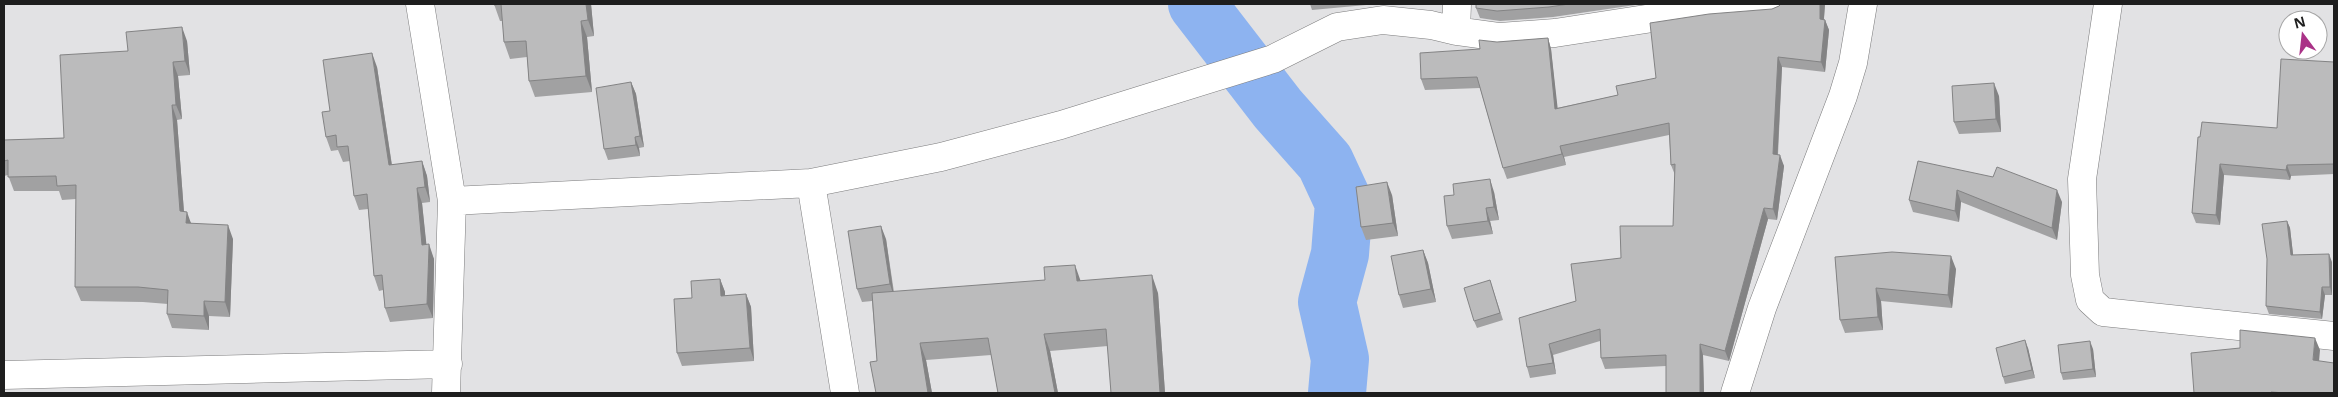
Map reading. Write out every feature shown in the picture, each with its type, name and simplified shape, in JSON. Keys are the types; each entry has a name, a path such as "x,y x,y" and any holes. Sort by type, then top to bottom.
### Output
{"street":[{"path":"420,4 452,201 446,393"},
{"path":"1456,32 1457,4"},
{"path":"452,201 811,183 941,157 1061,125 1273,59 1298,48 1317,35 1338,27 1356,24 1383,20 1431,25 1456,32 1500,38 1604,26 1711,9 1774,4"},
{"path":"1735,393 1762,308 1843,96 1853,63 1864,4"},
{"path":"2108,4 2082,178 2085,276 2090,300 2103,312 2334,336"},
{"path":"811,183 845,393"},
{"path":"4,375 448,364"}],"building":[{"path":"501,4 586,4 588,20 581,21 586,76 529,81 526,41 504,42"},
{"path":"1476,4 1569,4 1497,11 1476,8"},
{"path":"1781,4 1820,4 1820,19 1825,20 1821,62 1778,57 1773,154 1780,155 1773,209 1764,208 1725,351 1700,344 1700,393 1666,393 1666,355 1601,358 1600,329 1549,344 1553,363 1527,367 1519,318 1576,301 1571,264 1621,258 1620,226 1673,226 1675,164 1671,165 1669,123 1560,146 1562,154 1503,168 1477,77 1421,79 1420,53 1480,49 1479,40 1497,42 1548,38 1555,109 1618,95 1616,86 1656,78 1650,23 1709,14 1772,9"},
{"path":"182,27 185,61 173,62 176,105 172,105 180,211 187,212 186,223 228,225 225,302 204,301 204,316 167,314 168,290 138,287 75,287 76,185 57,186 56,176 8,177 8,160 4,161 4,140 64,138 60,55 128,51 126,32"},
{"path":"372,53 389,165 422,161 425,187 417,188 422,245 429,244 427,304 385,308 382,275 374,276 367,194 354,196 348,146 337,147 336,135 326,137 322,112 330,111 323,60"},
{"path":"2281,60 2334,62 2334,164 2287,165 2286,170 2220,164 2216,215 2192,213 2198,137 2200,137 2202,122 2277,128"},
{"path":"631,82 640,136 635,137 636,145 604,149 596,88"},
{"path":"1994,83 1996,119 1954,122 1952,86"},
{"path":"1918,161 1993,177 1997,167 2057,190 2052,228 1957,190 1955,211 1909,200"},
{"path":"1490,179 1494,207 1486,208 1488,221 1447,226 1444,196 1454,195 1453,184"},
{"path":"1387,182 1393,223 1361,227 1356,187"},
{"path":"2287,221 2291,255 2329,254 2330,287 2322,287 2320,312 2266,306 2267,259 2262,224"},
{"path":"881,226 890,284 857,289 848,231"},
{"path":"1423,250 1431,289 1399,295 1391,256"},
{"path":"1892,252 1951,256 1948,295 1876,288 1878,317 1840,320 1835,257"},
{"path":"1075,265 1077,281 1152,275 1160,393 1111,393 1106,329 1044,334 1055,393 998,393 988,338 920,343 928,393 876,393 870,362 877,361 872,293 1045,280 1044,267"},
{"path":"720,279 721,296 746,294 750,348 677,353 674,299 692,298 691,281"},
{"path":"1490,280 1500,313 1474,321 1464,288"},
{"path":"2240,330 2315,338 2313,360 2334,363 2334,393 2194,393 2191,353 2240,348"},
{"path":"2025,340 2032,370 2003,377 1996,348"},
{"path":"2090,341 2093,369 2061,373 2058,345"}],"waterway":[{"path":"1197,4 1278,109 1325,162 1344,203 1340,254 1327,302 1340,359 1337,393"}]}
